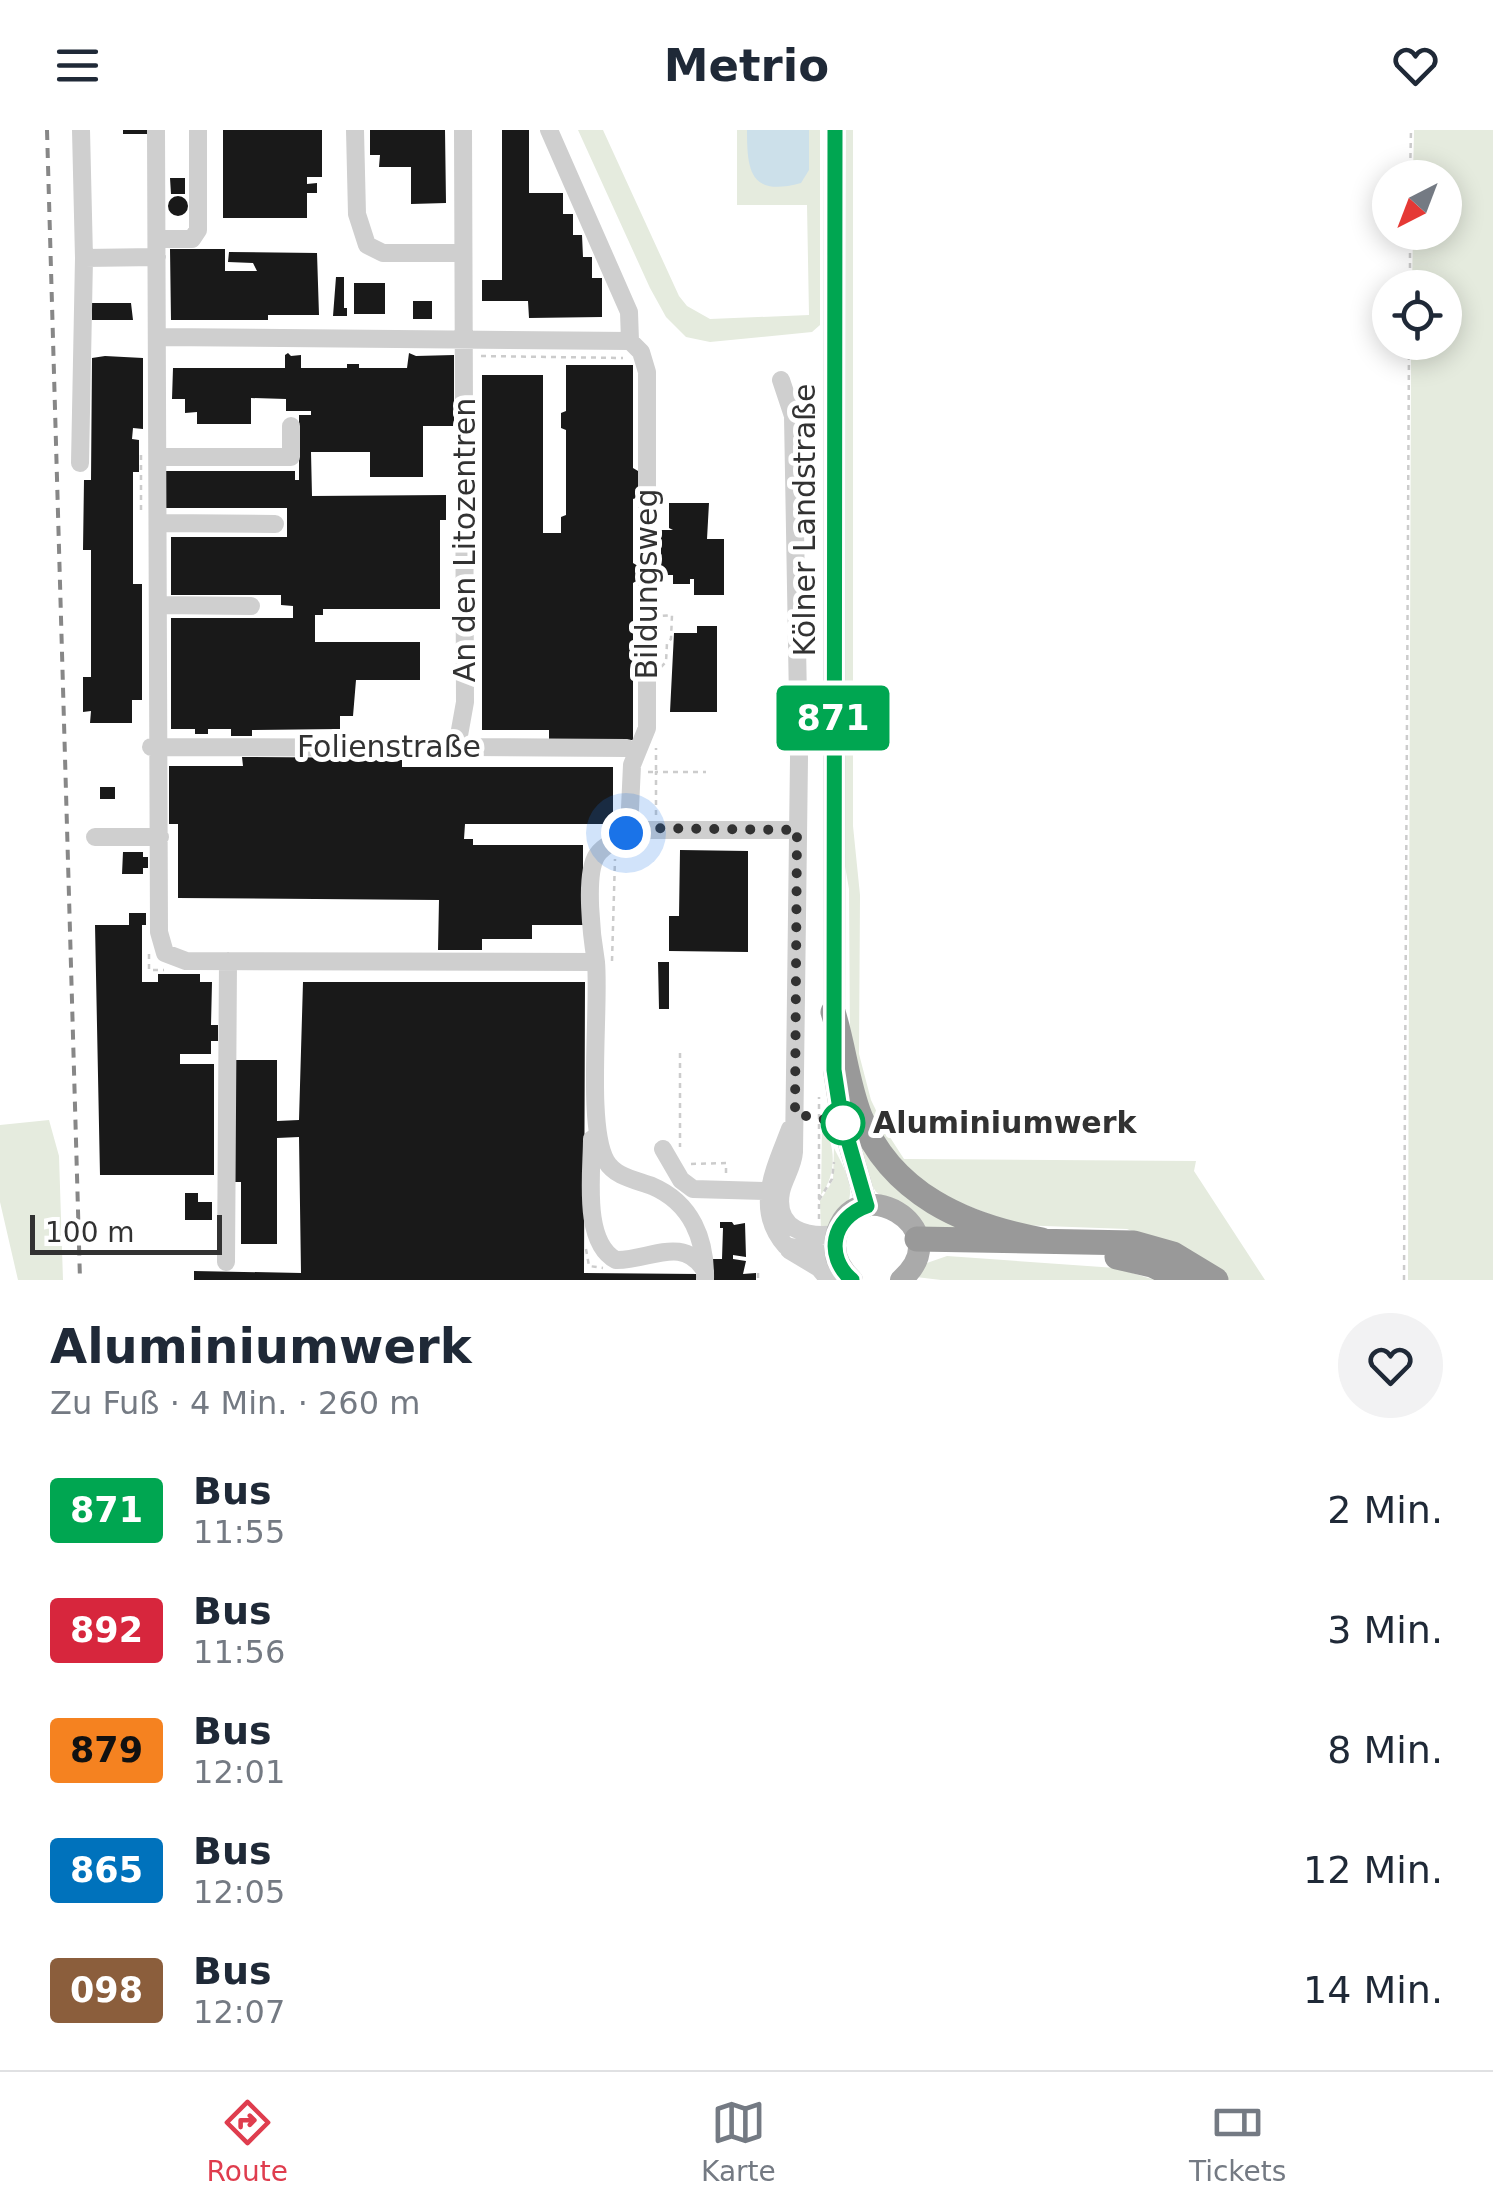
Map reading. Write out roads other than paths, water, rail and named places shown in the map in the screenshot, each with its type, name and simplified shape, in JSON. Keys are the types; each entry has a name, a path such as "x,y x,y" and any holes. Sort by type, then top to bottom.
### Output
{"highway":[{"path":"833,1012 860,1118 892,1168 924,1197 960,1218 1042,1240"},
{"path":"917,1247 1102,1240 1146,1245 1173,1254 1216,1280"},
{"path":"917,1247 1113,1256 1152,1265 1183,1280"}],"main road":[{"name":"Kölner Landstraße","path":"835,130 833,1012 837,1097 867,1206"},
{"path":"852,1280 841,1269 836,1245 848,1216 867,1206 887,1206 909,1221 917,1247 911,1270 900,1280"}],"lane":[{"path":"80,463 84,258 81,130"},
{"path":"156,130 159,605 155,747 162,948 181,961 596,962"},
{"path":"84,258 192,239 198,230 198,130"},
{"path":"356,130 357,214 366,244 383,253 464,253"},
{"name":"An den Litozentren","path":"458,741 465,702 463,130"},
{"name":"Bildungsweg","path":"549,130 628,312 630,350 640,352 647,372 648,728 632,772 628,830"},
{"path":"158,338 630,350"},
{"path":"781,380 793,416 799,758 794,1157 781,1192 782,1210 788,1222 802,1233 836,1245"},
{"path":"159,457 292,456 291,426"},
{"path":"159,522 276,524"},
{"path":"159,605 251,606"},
{"name":"Folienstraße","path":"155,747 443,748 458,741 468,747 627,748"},
{"path":"705,1276 704,1246 694,1222 663,1192 635,1182 609,1166 600,1146 596,1119 593,863 606,844 622,838 628,830 797,830"},
{"path":"95,837 160,837"},
{"path":"226,1262 228,961"},
{"path":"795,1114 768,1190 767,1209 786,1246 822,1271 828,1280"},
{"path":"596,1119 592,1134 592,1200 596,1237 607,1256 628,1260 661,1251 680,1251 690,1254 705,1276"},
{"path":"672,1148 681,1180 690,1188 726,1192 768,1190"},
{"path":"592,1200 604,1186 635,1182"},
{"path":"786,1246 836,1245"}],"water":[{"path":"747,130 809,130 809,170 801,183 771,186 755,177 748,158"}],"railway":[{"path":"47,130 80,1280"}],"place":[{"name":"Aluminiumwerk","path":"843,1123"}]}
